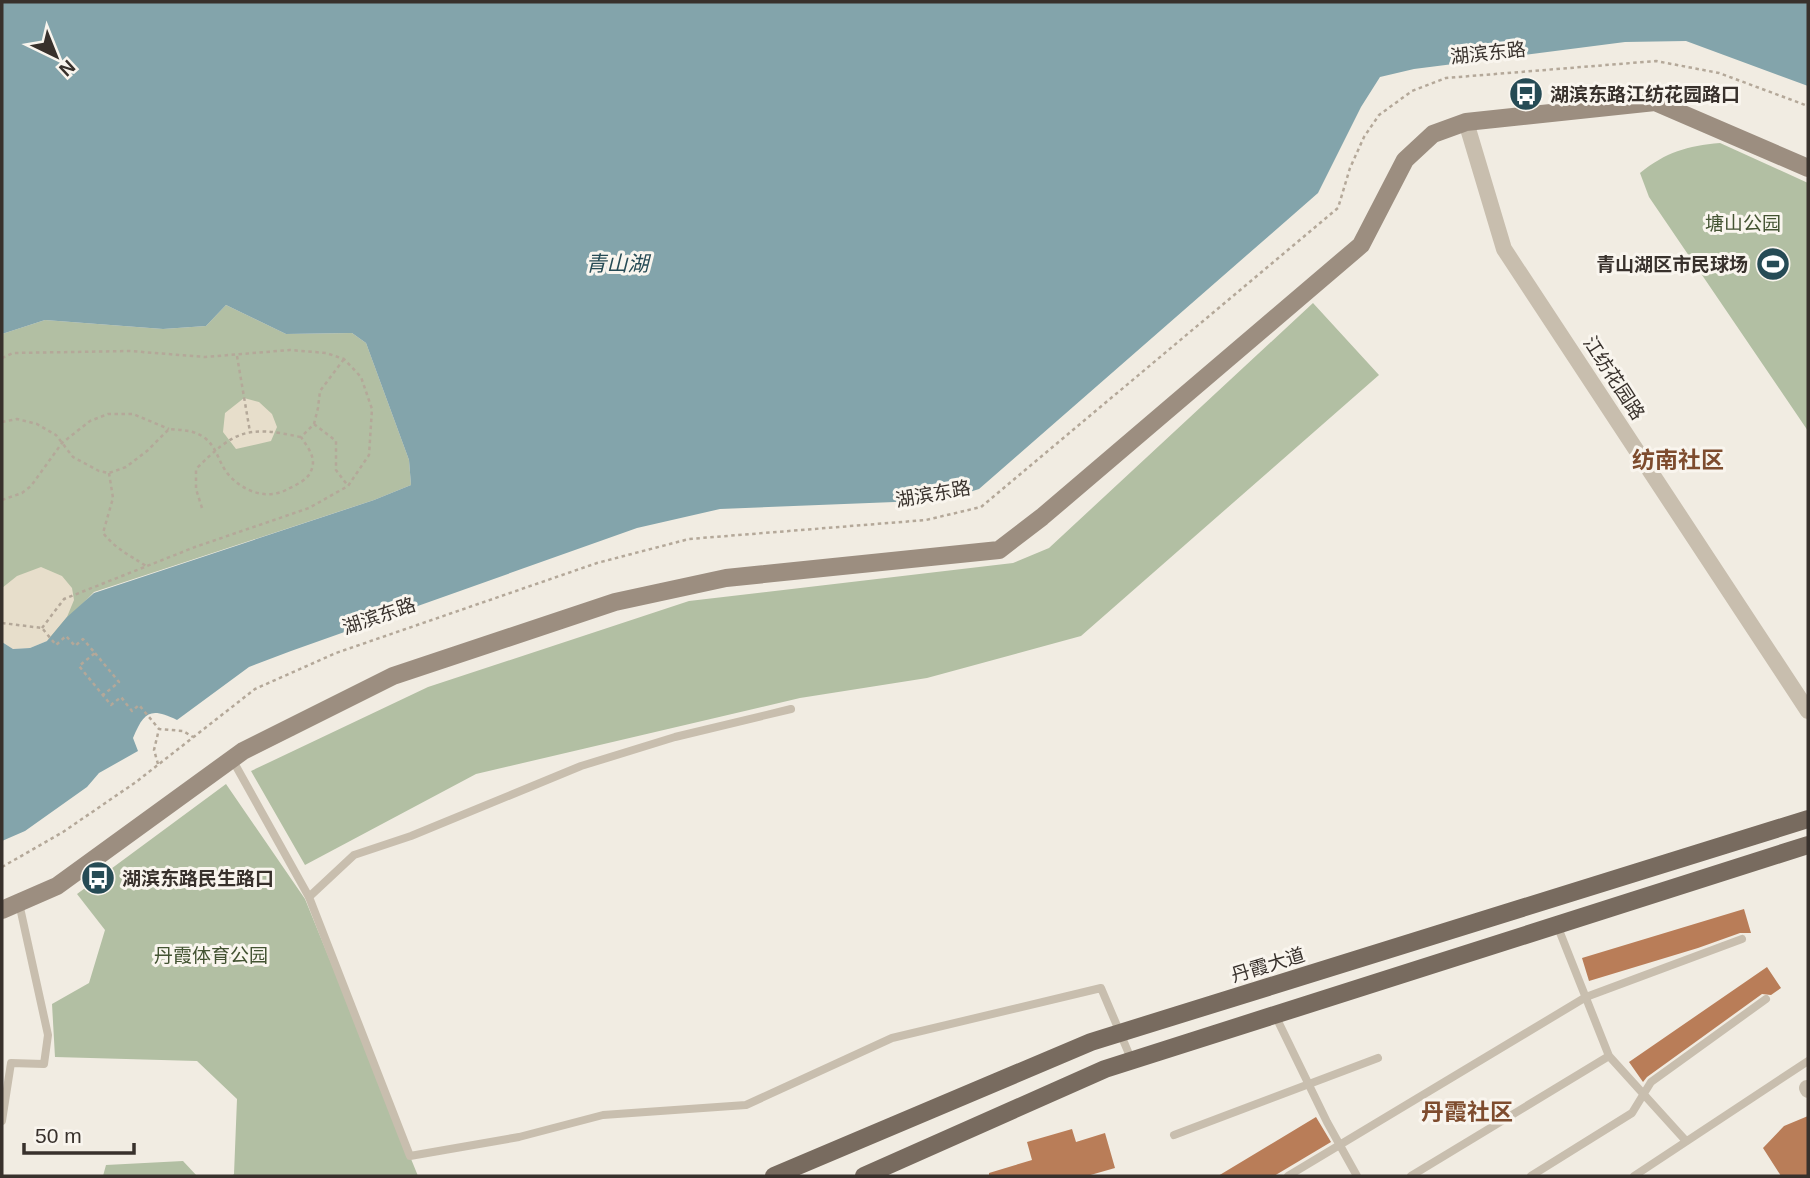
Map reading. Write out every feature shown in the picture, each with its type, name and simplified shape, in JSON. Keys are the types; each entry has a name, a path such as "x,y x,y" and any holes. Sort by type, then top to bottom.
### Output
{"main road":[{"name":"丹霞大道","path":"1786,827 1808,812"},
{"name":"丹霞大道","path":"774,1176 1120,1033 1808,819"},
{"path":"864,1176 1105,1069 1804,846"}],"street":[{"path":"2,910 57,886 243,751 393,676 615,603 726,578 999,550 1042,517 1361,245 1405,160 1433,134 1466,122 1655,102 1808,168"},
{"name":"江纺花园路","path":"1466,122 1504,249 1808,711"}],"lane":[{"path":"309,897 354,855 411,836 581,766 675,737 791,709"},
{"path":"232,759 309,897 410,1156 519,1137 603,1115 746,1105 892,1038 1101,988 1132,1061"},
{"path":"2,1121 11,1063 44,1064 48,1035 19,903"},
{"path":"1557,925 1609,1056 1686,1141"},
{"path":"1288,1176 1586,997 1742,939"},
{"path":"1531,1176 1632,1113 1651,1082 1766,999"},
{"path":"1275,1015 1339,1146 1357,1176"},
{"path":"1411,1176 1609,1056"},
{"path":"1174,1135 1378,1058"},
{"path":"1633,1176 1808,1062"}],"path":[{"name":"湖滨东路","path":"2,867 63,832 158,764 255,689 336,653 597,563 689,539 926,520 981,507 1338,208 1350,168 1364,137 1379,115 1412,91 1446,78 1656,61 1719,73 1808,106"},
{"path":"2,358 13,354 130,351 205,357 290,349 326,353 344,359 361,377 372,410 369,455 348,486 309,508 194,547 64,598 42,628"},
{"path":"237,354 250,432"},
{"path":"301,437 314,424 320,391 344,359"},
{"path":"2,500 22,493 31,486 62,443 90,421 108,414 133,414 169,429 191,431 205,438 216,450 225,469 239,486 262,495 282,492 302,482 311,473 313,456 301,437 275,431 236,435 216,450 196,469 196,489 201,508"},
{"path":"2,422 17,419 37,424 56,435 73,457 99,471 109,473 126,467 169,429"},
{"path":"314,424 336,441 336,470 348,486"},
{"path":"109,473 113,498 103,533 118,550 146,566"},
{"path":"2,623 42,628 56,645 66,636 75,646 83,639 119,682 103,695"},
{"path":"95,653 79,666 111,705 121,697 132,710 139,705 159,729 183,731 192,737"},
{"path":"158,764 154,750 159,729"}],"green space":[{"name":"塘山公园","path":"1720,143 1808,183 1808,431 1649,197 1640,173 1677,151"},
{"path":"1313,303 1379,375 1081,636 927,678 800,698 476,774 305,865 251,771 428,687 689,601 1013,563 1049,548"},
{"path":"226,305 286,334 352,333 366,343 409,460 411,485 374,500 94,592 47,641 2,642 2,334 45,320 163,329 206,326"},
{"name":"丹霞体育公园","path":"226,784 305,899 418,1176 232,1176 237,1099 197,1061 55,1057 52,1004 89,983 105,930 77,894"},
{"path":"183,1161 197,1176 103,1176 106,1165"}],"shaded area":[{"path":"244,398 259,402 272,414 277,427 271,441 236,449 223,432 225,413"},
{"path":"41,567 62,576 72,588 74,600 67,617 47,641 30,648 13,649 2,642 2,588 17,576"}],"water":[{"name":"青山湖","path":"2,2 1808,2 1808,86 1686,41 1625,42 1414,69 1380,77 1361,107 1318,193 979,489 945,500 720,509 637,528 291,651 249,667 177,720 160,714 149,714 141,722 133,738 138,751 99,773 87,787 25,831 2,841 2,642 13,649 30,648 47,641 67,617 94,593 374,500 411,485 409,460 366,343 352,333 286,334 226,305 206,326 163,329 45,320 2,334"}],"building":[{"path":"1744,909 1751,933 1740,933 1589,981 1582,958"},
{"path":"1767,967 1781,988 1771,995 1762,994 1643,1082 1629,1062"},
{"path":"1808,1116 1808,1176 1781,1176 1763,1148 1784,1126"},
{"path":"1316,1117 1331,1142 1274,1176 1218,1176"},
{"path":"1072,1129 1076,1142 1105,1133 1115,1168 1087,1176 989,1176 989,1173 1032,1160 1027,1142"}],"place":[{"name":"湖滨东路江纺花园路口","path":"1526,94"},
{"name":"青山湖区市民球场","path":"1773,264"},
{"name":"湖滨东路民生路口","path":"98,878"}],"district":[{"name":"纺南社区","path":"1678,460"},
{"name":"丹霞社区","path":"1467,1112"}]}
